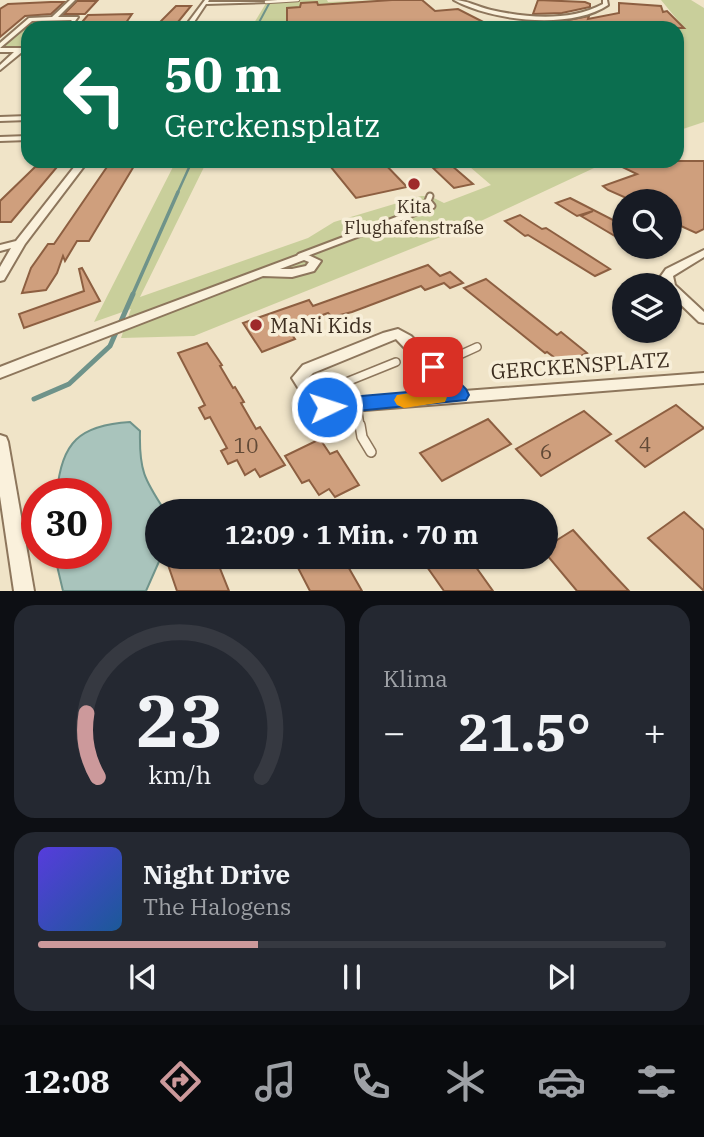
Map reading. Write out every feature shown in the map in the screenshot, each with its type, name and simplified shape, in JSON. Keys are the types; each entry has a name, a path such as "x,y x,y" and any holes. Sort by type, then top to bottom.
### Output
{"street":[{"path":"55,17 73,0"},
{"path":"456,0 484,12 563,17 598,10 606,5 605,0"},
{"path":"192,21 206,1 266,2"},
{"path":"29,21 55,17 76,18 73,21"},
{"path":"0,48 21,28"},
{"path":"0,34 15,33"},
{"path":"0,48 21,50"},
{"path":"0,68 21,52"},
{"path":"0,119 21,118"},
{"path":"0,139 21,138"},
{"path":"0,277 20,243 79,168"},
{"path":"0,248 20,243"},
{"path":"669,273 704,253"},
{"path":"0,373 131,321 261,272 296,259 311,257 315,265 301,272 261,272"},
{"path":"682,298 703,318"},
{"name":"GERCKENSPLATZ","path":"460,395 402,336 393,334 308,369 300,375 300,382 318,405 357,405 704,378"},
{"path":"0,442 24,591"}],"lane":[{"path":"266,2 298,0"},
{"path":"296,259 326,244 432,206 428,201 430,196"},
{"path":"433,367 477,347"},
{"path":"371,452 362,437 357,405 344,383 396,362"}],"green space":[{"path":"268,0 383,0 404,21 255,21"},
{"path":"661,0 691,0 704,8 704,122 684,129 684,21 678,21"},
{"path":"73,18 70,21 32,21"},
{"path":"21,30 21,49 0,48"},
{"path":"172,168 204,168 140,297 308,238 334,222 421,196 430,196 444,203 491,185 471,168 594,168 483,220 194,336 121,338 131,309 94,322"}],"water":[{"path":"130,422 140,431 144,474 158,499 145,499 145,569 156,569 146,591 63,591 58,569 112,569 112,478 59,478 63,461 76,440 86,432"}],"building":[{"path":"422,0 435,11 458,9 481,21 287,21 287,8 300,7 301,3 317,2 318,5"},
{"path":"538,0 585,2 590,4 590,7 562,13 533,14"},
{"path":"77,1 97,1 85,14 64,14"},
{"path":"64,2 51,14 25,16 0,37 0,9 8,4"},
{"path":"619,3 661,6 663,12 667,11 677,21 563,21 619,13"},
{"path":"176,6 191,6 179,21 161,21"},
{"path":"132,14 127,21 83,21 88,15"},
{"path":"684,161 704,161 704,229 696,233 682,227 682,189 612,189 612,192 603,186 637,174 625,168 684,168"},
{"path":"34,168 56,168 11,222 0,222 0,201"},
{"path":"106,168 133,168 89,241 77,241 65,261 63,256 57,273 46,290 22,293 31,268 48,244 54,244"},
{"path":"332,168 389,168 407,187 356,198"},
{"path":"433,168 454,168 473,184 454,188"},
{"path":"570,198 612,219 612,234 581,216 593,211 577,216 556,203"},
{"path":"520,215 542,229 546,228 610,269 595,276 528,235 525,236 505,221"},
{"path":"428,265 440,276 450,272 463,283 450,288 444,283 425,290 421,286 352,312 332,317 328,313 287,328 295,339 262,352 243,323 309,300 313,306"},
{"path":"82,268 100,301 24,328 19,314 84,291 79,269"},
{"path":"486,279 557,335 561,332 587,353 571,361 566,357 559,361 545,353 464,288"},
{"path":"207,343 244,402 241,403 256,429 260,427 285,465 260,477 255,469 245,475 237,460 228,464 221,451 227,448 210,417 205,419 199,408 205,405 178,353"},
{"path":"676,405 704,428 645,467 616,441"},
{"path":"584,411 611,434 541,476 516,449"},
{"path":"488,419 511,444 442,481 420,453"},
{"path":"320,439 330,454 337,451 359,485 335,497 329,489 319,495 309,480 302,483 285,456"},
{"path":"684,512 704,530 704,591 648,538"},
{"path":"573,530 629,591 577,591 558,568 558,539"},
{"path":"169,569 220,569 229,591 177,591"},
{"path":"299,569 349,569 362,591 310,591"},
{"path":"429,569 477,569 493,591 444,591"}],"waterway":[{"path":"260,21 271,0"},
{"path":"177,194 189,168"},
{"path":"132,296 178,192"},
{"path":"34,399 69,384 110,346 133,294"}],"slow traffic":[{"path":"404,400 438,397"}],"place":[{"name":"Kita Flughafenstraße","path":"414,184"},
{"name":"MaNi Kids","path":"256,325"}],"route":[{"path":"327,407 460,395 433,367"}]}
